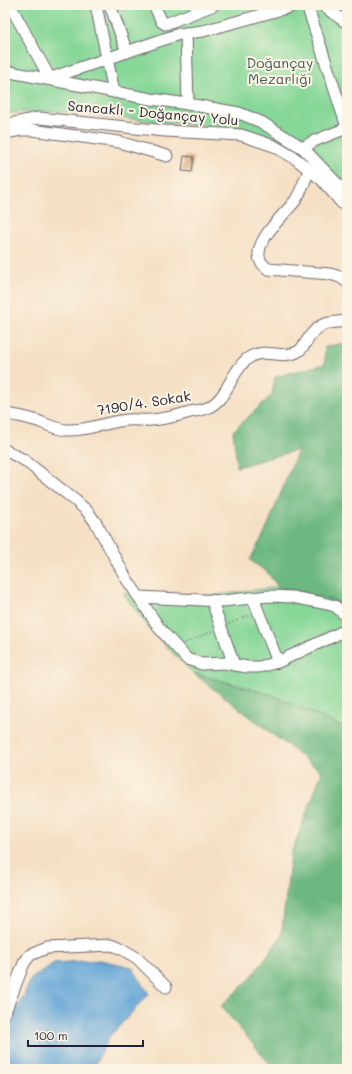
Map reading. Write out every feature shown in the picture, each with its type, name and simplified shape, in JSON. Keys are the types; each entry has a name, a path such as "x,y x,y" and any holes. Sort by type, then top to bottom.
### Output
{"street":[{"path":"10,5 47,73 48,79"},
{"path":"96,5 114,92"},
{"path":"110,5 127,52"},
{"path":"154,5 162,22 165,24 214,5"},
{"path":"48,79 179,34 203,31 297,5"},
{"path":"303,148 314,141 347,128 307,5"},
{"path":"322,5 347,23"},
{"path":"186,33 188,104"},
{"path":"5,71 151,100 188,104 239,113 261,122 303,148 347,194"},
{"name":"Sancaklı - Doğançay Yolu","path":"5,125 39,118 164,131 241,135 274,146 296,159 322,180 347,208"},
{"path":"5,133 21,130 32,130 119,142 167,156"},
{"path":"309,170 296,199 265,237 259,252 260,259 262,264 268,268 330,274 340,277 347,282"},
{"name":"7190/4. Sokak","path":"5,414 38,421 50,427 67,430 128,420 168,418 208,408 219,401 238,368 248,359 259,354 290,355 303,348 314,329 328,323 347,321"},
{"path":"5,450 24,460 87,511 96,523 126,578 160,629 187,659 202,664 225,663 247,667 259,667 278,662 344,630 347,626"},
{"path":"139,597 212,601 269,596 292,597 323,602 335,606 345,615 347,620"},
{"path":"253,598 278,662"},
{"path":"212,601 234,664"},
{"path":"5,1012 24,963 30,955 47,948 112,945 137,958 166,987"}],"green space":[{"name":"Doğançay Mezarlığı","path":"5,5 337,5 347,12 347,200 315,165 286,147 245,129 55,111 5,113"},
{"path":"347,343 347,607 331,600 278,587 267,572 250,560 266,530 298,450 237,467 233,431 272,395 275,377 325,364 325,347"},
{"path":"278,587 331,600 347,607 347,729 273,695 193,673 152,632 123,593 210,596"},
{"path":"193,673 273,695 347,729 347,1069 274,1069 221,1006 250,979 281,937 291,854 322,772"}],"water":[{"path":"100,960 132,967 149,994 109,1037 93,1069 25,1069 6,1059 12,1021 31,979 54,963"}],"building":[{"path":"184,156 194,157 192,172 182,171"}]}
